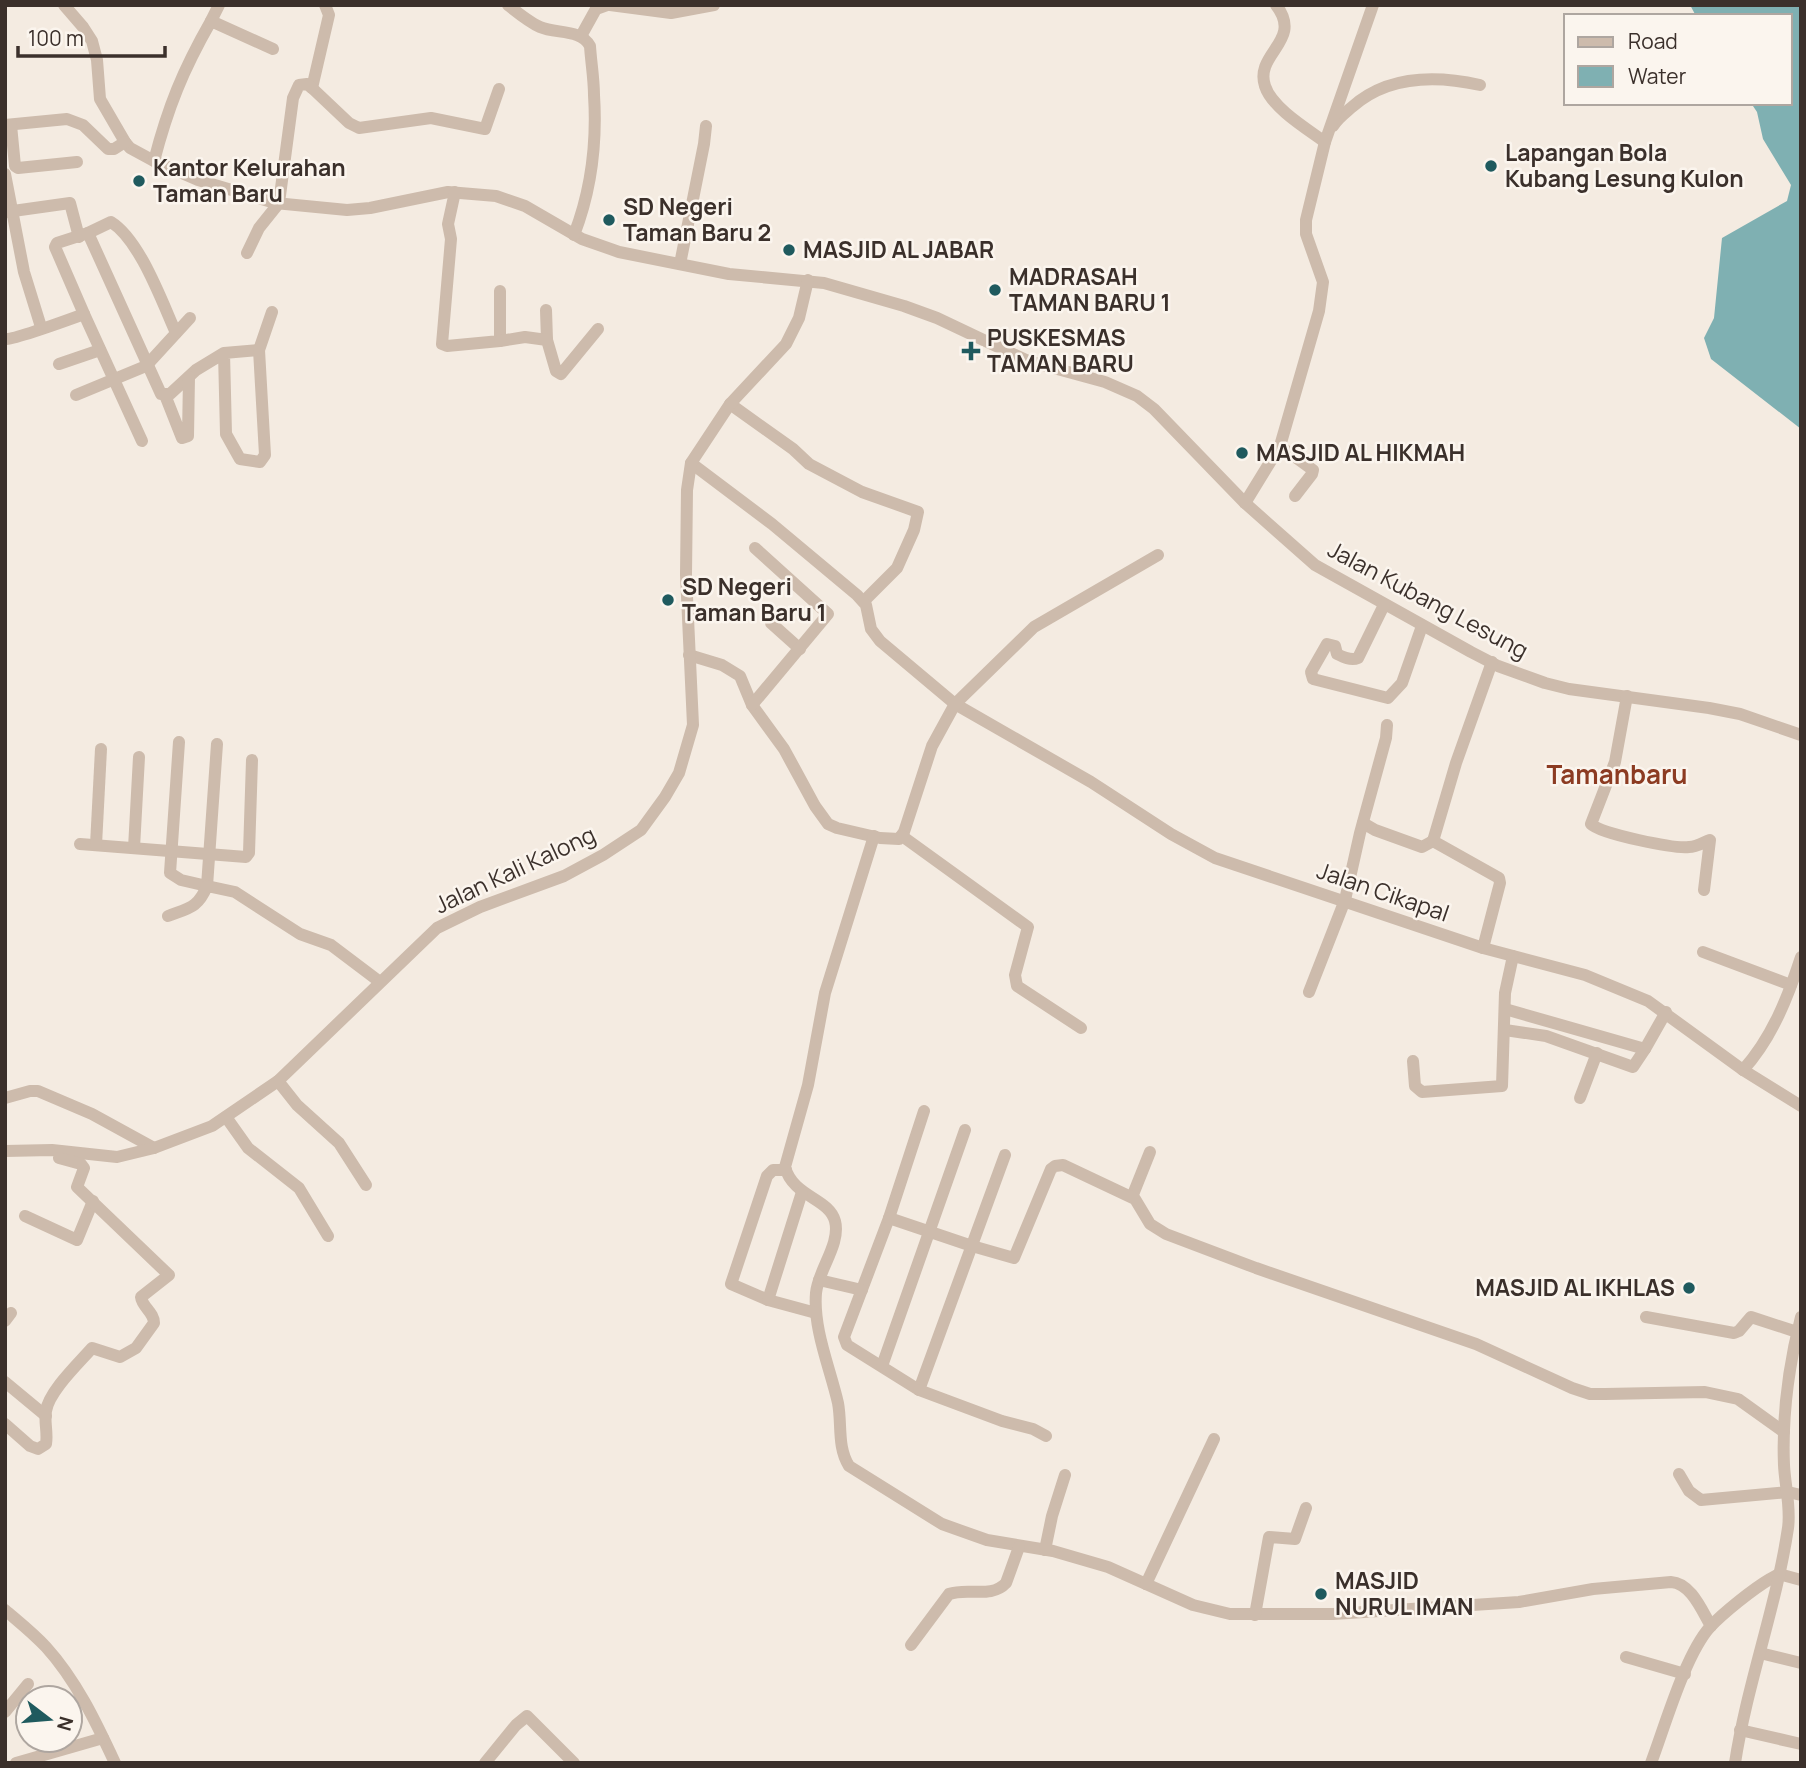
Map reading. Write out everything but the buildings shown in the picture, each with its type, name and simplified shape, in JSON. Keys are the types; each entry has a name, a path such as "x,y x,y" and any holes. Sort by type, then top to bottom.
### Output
{"street":[{"name":"Jalan Kubang Lesung","path":"64,5 92,41 97,60 100,99 130,148 154,161 210,184 279,203 323,208 370,208 434,193 496,196 526,206 574,235 619,252 740,275 808,280 839,286 922,312 1006,353 1053,369 1105,382 1137,396 1170,424 1245,503 1315,565 1492,662 1545,683 1740,714 1801,735"},
{"path":"154,161 172,97 219,5"},
{"path":"312,88 329,15 325,5"},
{"path":"508,5 542,28 581,36 590,46 595,96 588,194 574,235"},
{"path":"581,36 596,9 608,5 671,13 714,5"},
{"path":"1276,5 1286,22 1285,33 1265,66 1265,87 1287,114 1325,142"},
{"path":"1245,503 1280,446 1301,379 1323,291 1321,273 1305,226 1325,142 1373,5"},
{"path":"211,22 273,49"},
{"path":"1325,142 1337,120 1359,100 1381,87 1424,79 1453,79 1480,85"},
{"path":"247,253 259,228 279,203 295,90 303,83 312,88 349,123 359,128 431,118 483,129 488,125 499,89"},
{"path":"77,162 18,168 15,166 8,125 67,119 83,125 108,149 114,149 125,142"},
{"path":"680,264 706,126"},
{"path":"5,174 8,211 41,327"},
{"path":"454,192 447,228 451,239 441,342 447,346 525,337 547,340"},
{"path":"8,211 70,202 83,235 157,390 164,395 182,438 188,436 189,377"},
{"path":"142,440 55,247 57,243 111,222 127,234 151,277 176,333"},
{"name":"Jalan Kali Kalong","path":"5,1152 52,1150 117,1157 184,1138 226,1117 278,1081 437,928 449,920 564,876 642,830 679,774 693,725 689,655 687,490 691,463 730,404 786,344 799,318 808,280"},
{"path":"500,291 500,341"},
{"path":"546,310 547,340 556,371 561,374 598,329"},
{"path":"224,353 226,438 240,459 260,462 265,455 259,350 272,312"},
{"path":"5,339 12,340 41,327 84,314"},
{"path":"76,395 146,366 190,318"},
{"path":"59,364 100,350"},
{"path":"164,395 170,394 224,353 259,350"},
{"path":"691,463 803,549 864,601 897,568 914,530 918,512 874,497 808,464 793,449 730,404"},
{"path":"1280,446 1313,470 1295,496"},
{"path":"752,705 826,619 828,613 755,548"},
{"path":"689,655 733,670 745,684 752,705 784,749 815,806 828,824 894,840 902,836 933,746 955,704 1034,627 1158,555"},
{"name":"Jalan Cikapal","path":"864,601 871,629 880,642 955,704 1091,782 1151,822 1215,858 1483,948 1585,975 1648,1001 1743,1070 1801,1106"},
{"path":"1384,605 1358,658 1340,656 1335,646 1328,644 1311,672 1313,679 1388,698 1402,683 1422,626"},
{"path":"771,623 800,649"},
{"path":"1363,824 1422,847 1433,841 1455,762 1492,662"},
{"path":"1628,696 1615,762 1591,824 1595,828 1617,835 1671,846 1693,847 1710,840 1704,890"},
{"path":"1309,992 1345,900 1387,725"},
{"path":"180,742 171,852 170,873 173,877 235,892 300,934 331,945 380,982"},
{"path":"168,916 195,906 201,901 207,886 217,744"},
{"path":"96,845 101,749"},
{"path":"134,848 139,757"},
{"path":"79,844 242,859 249,853 252,760"},
{"path":"874,836 825,993 808,1085 786,1170 802,1192 825,1206 834,1217 834,1235 816,1291 818,1320 838,1406 842,1455 849,1466 942,1524 987,1540 1045,1550 1108,1567 1211,1611 1255,1615 1333,1614 1519,1602 1593,1589 1679,1582 1688,1589 1711,1626"},
{"path":"902,836 1028,927 1016,975 1017,986 1081,1028"},
{"path":"1433,841 1499,878 1483,948"},
{"path":"1703,952 1791,985"},
{"path":"1413,1061 1415,1086 1422,1092 1500,1087 1503,1082 1505,993 1513,956"},
{"path":"1743,1070 1762,1047 1801,957"},
{"path":"1506,1009 1645,1049"},
{"path":"1505,1030 1542,1035 1633,1067 1666,1012"},
{"path":"1580,1098 1597,1053"},
{"path":"278,1081 297,1105 340,1143 366,1185"},
{"path":"5,1098 38,1091 92,1114 154,1148"},
{"path":"925,1111 844,1342 919,1390 1046,1436"},
{"path":"226,1117 248,1148 299,1188 328,1236"},
{"path":"882,1366 965,1130"},
{"path":"5,1424 38,1450 46,1444 48,1402 92,1348 120,1357 143,1341 154,1319 141,1302 141,1297 169,1275 77,1186 84,1168 82,1164 28,1152"},
{"path":"1132,1198 1150,1152"},
{"path":"919,1390 1005,1155"},
{"path":"888,1217 1014,1258 1051,1169 1063,1165 1132,1198 1150,1224 1166,1234 1476,1344 1572,1388 1590,1394 1717,1394 1738,1399 1784,1432"},
{"path":"786,1170 773,1170 767,1176 731,1281 733,1285 818,1320"},
{"path":"768,1300 802,1192"},
{"path":"25,1216 77,1240 93,1201"},
{"path":"819,1280 862,1290"},
{"path":"1646,1317 1734,1333 1751,1317 1797,1332"},
{"path":"1735,1763 1740,1730 1779,1574 1794,1493 1784,1466 1784,1432 1790,1373 1801,1317"},
{"path":"5,1382 46,1416"},
{"path":"1146,1584 1214,1439"},
{"path":"1679,1474 1689,1491 1701,1500 1794,1493"},
{"path":"1045,1550 1065,1475"},
{"path":"1255,1615 1269,1537 1295,1539 1306,1508"},
{"path":"911,1645 949,1594 958,1591 993,1591 1002,1587 1006,1583 1019,1547"},
{"path":"1651,1763 1685,1674 1711,1626 1765,1581 1779,1574 1801,1580"},
{"path":"7,1615 37,1638 59,1662 76,1687 114,1763"},
{"path":"1760,1653 1801,1663"},
{"path":"1626,1657 1685,1674"},
{"path":"485,1763 516,1725 527,1716 567,1761"},
{"path":"1740,1730 1801,1744"},
{"path":"23,1762 103,1738"}],"water":[{"path":"1690,5 1801,5 1801,429 1711,359 1704,338 1714,318 1722,238 1787,201 1791,185 1763,139 1757,112 1752,105 1792,105 1792,14 1695,14"}],"place":[{"name":"Lapangan Bola Kubang Lesung Kulon","path":"1491,166"},
{"name":"Kantor Kelurahan Taman Baru","path":"139,181"},
{"name":"SD Negeri Taman Baru 2","path":"609,220"},
{"name":"MASJID AL JABAR","path":"789,250"},
{"name":"MADRASAH TAMAN BARU 1","path":"995,290"},
{"name":"PUSKESMAS TAMAN BARU","path":"971,351"},
{"name":"MASJID AL HIKMAH","path":"1242,453"},
{"name":"SD Negeri Taman Baru 1","path":"668,600"},
{"name":"MASJID AL IKHLAS","path":"1689,1288"},
{"name":"MASJID NURUL IMAN","path":"1321,1594"}],"district":[{"name":"Tamanbaru","path":"1617,775"}]}
